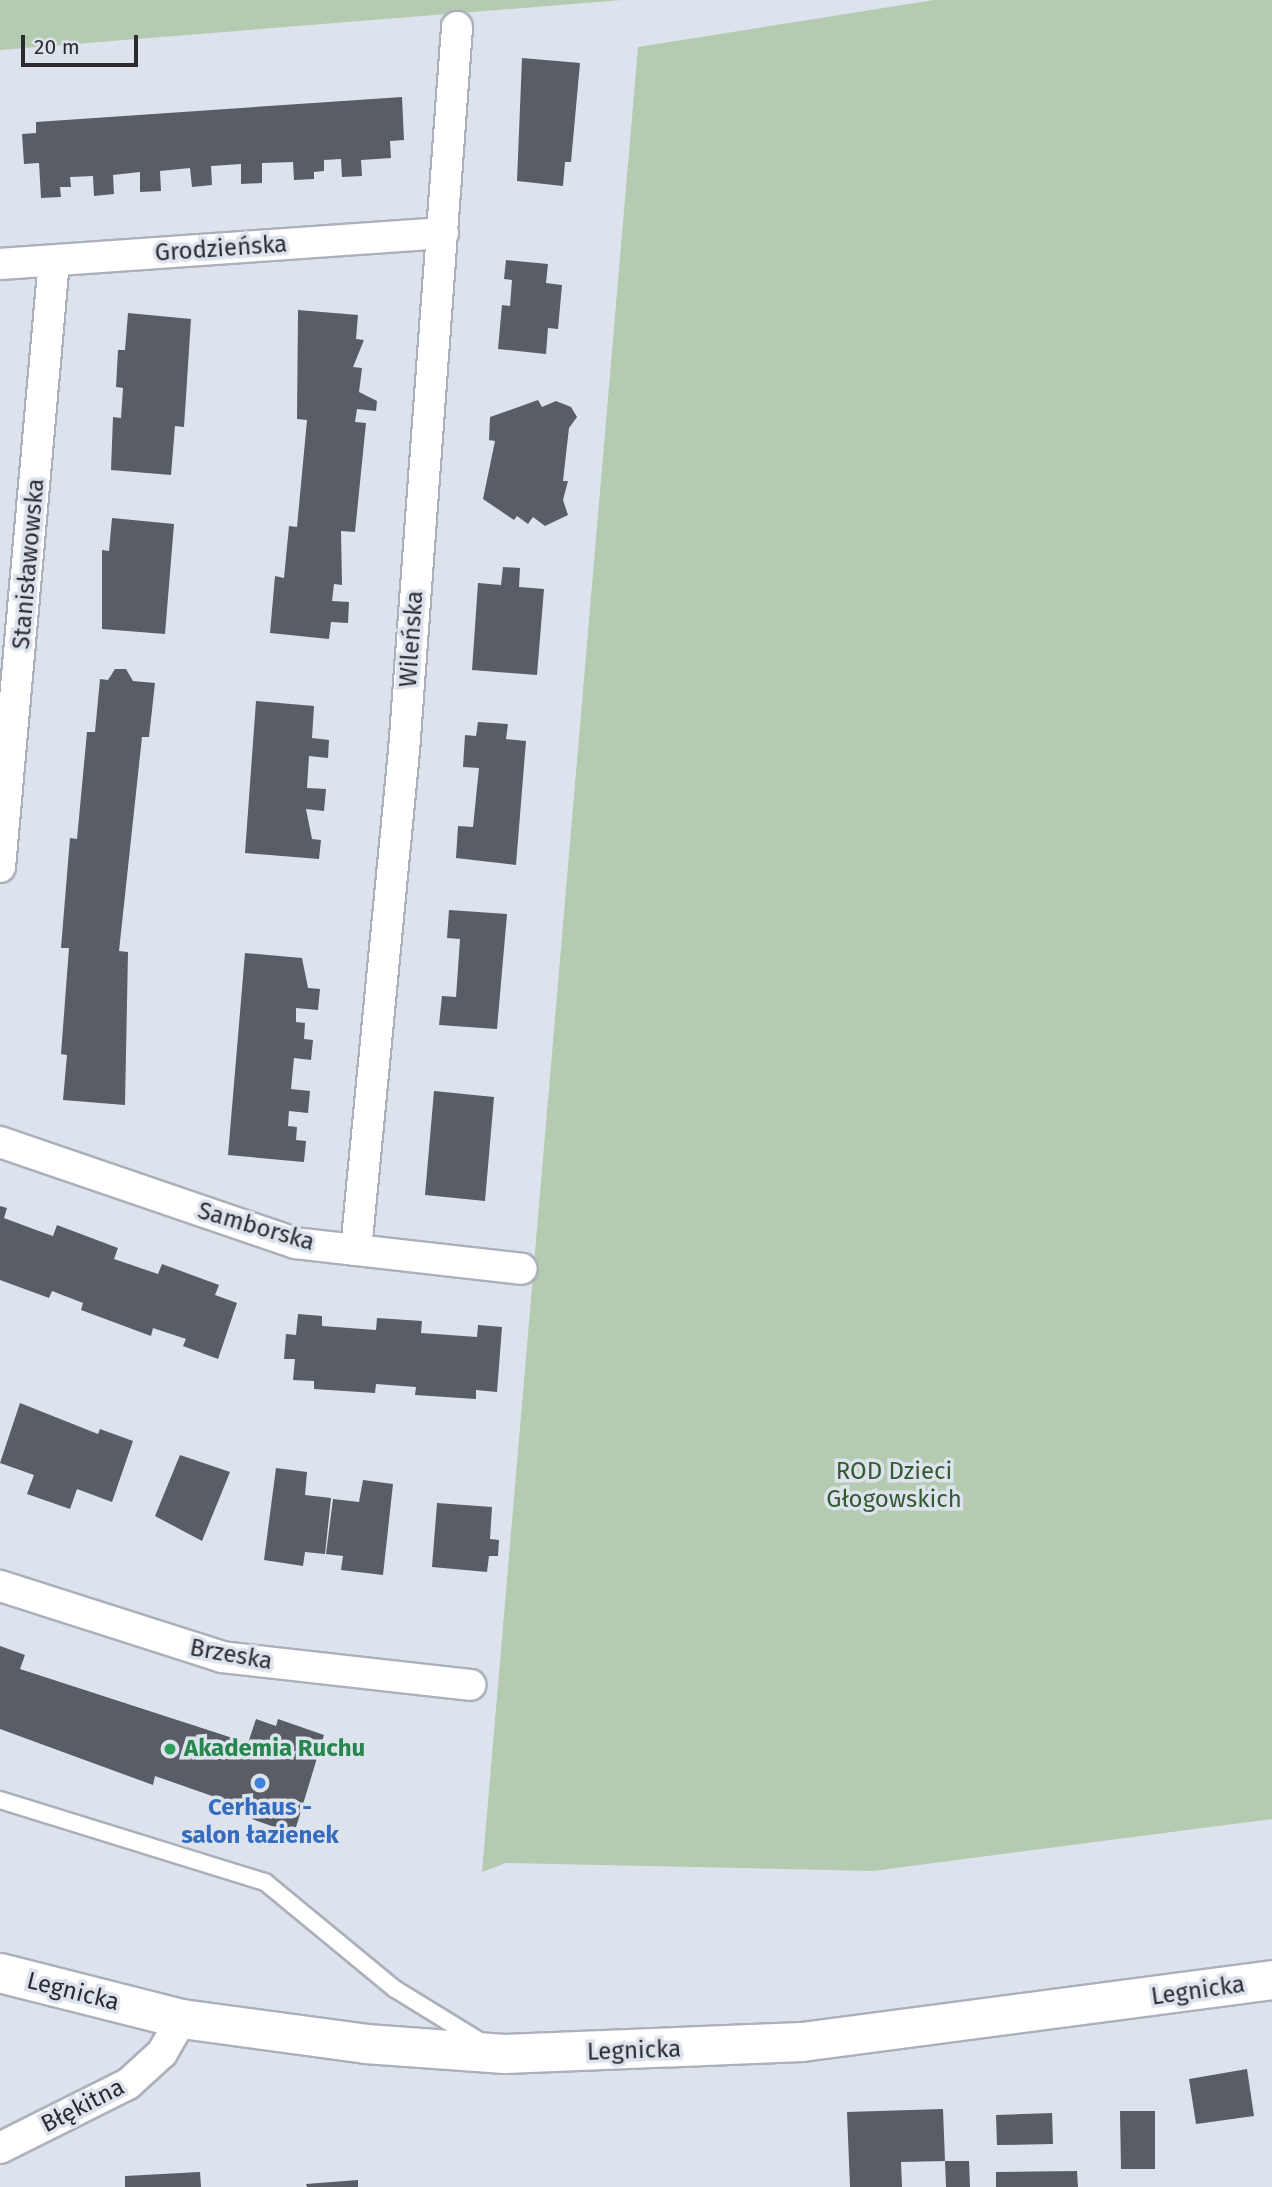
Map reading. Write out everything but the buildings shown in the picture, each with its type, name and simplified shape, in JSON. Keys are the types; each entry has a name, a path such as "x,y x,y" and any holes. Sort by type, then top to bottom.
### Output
{"main road":[{"name":"Legnicka","path":"0,1973 182,2019 366,2045 505,2054 802,2042 1272,1980"}],"street":[{"name":"Wileńska","path":"356,1250 404,751 457,27"},
{"name":"Grodzieńska","path":"0,264 443,233"},
{"name":"Stanisławowska","path":"0,867 11,656 54,261"},
{"name":"Samborska","path":"0,1142 241,1227 356,1250 522,1269"},
{"name":"Brzeska","path":"0,1586 222,1657 470,1685"},
{"name":"Błękitna","path":"0,2148 128,2084 162,2053 182,2019"}],"lane":[{"path":"0,1800 265,1882 395,1989 505,2054"}],"green space":[{"path":"0,0 622,0 0,50"},
{"name":"ROD Dzieci Głogowskich","path":"934,0 1272,0 1272,1819 873,1871 506,1863 482,1872 638,47"}],"place":[{"name":"Akademia Ruchu","path":"170,1749"},
{"name":"Cerhaus - salon łazienek","path":"260,1783"}]}
